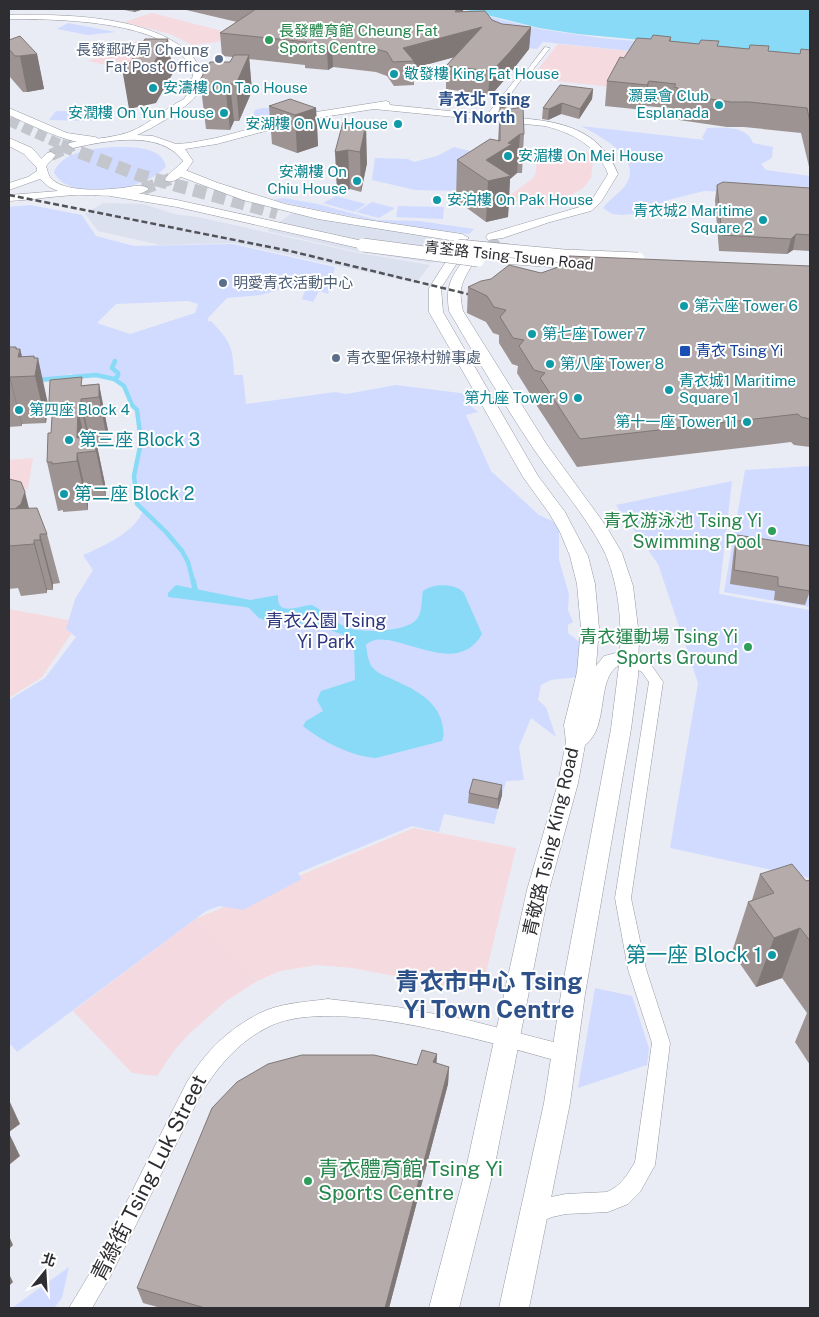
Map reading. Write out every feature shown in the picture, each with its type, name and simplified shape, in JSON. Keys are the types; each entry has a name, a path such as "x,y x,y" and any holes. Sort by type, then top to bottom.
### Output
{"main road":[{"path":"9,17 52,17 98,22 135,30 171,44 184,52 198,75 193,93 187,102 179,105 147,127 121,138"},
{"path":"73,145 95,140 145,138 163,134 190,106 187,102"},
{"path":"175,146 215,143 330,111 374,106 491,115 527,120 578,134 600,148 610,162 613,174 604,186 597,201 588,207 564,216 548,218 496,239"},
{"path":"9,111 64,136 95,140"},
{"path":"300,118 292,124 188,161 175,176 260,201 321,215 399,229 647,262"},
{"path":"163,134 183,152 188,161"},
{"path":"9,141 28,151 41,169 44,180 55,186 81,192"},
{"path":"9,187 32,179 51,155"},
{"path":"114,193 143,189"},
{"path":"9,198 81,192 114,193 154,199 290,231 391,250 459,259 552,262"},
{"name":"青荃路 Tsing Tsuen Road","path":"273,216 458,246 647,262 552,262 400,244 273,216"},
{"name":"青敬路 Tsing King Road","path":"451,263 437,283 434,294 436,312 454,341 540,462 600,530 613,553 624,586 630,636 629,660 620,729 576,975 557,1103 514,1308"},
{"name":"青敬路 Tsing King Road","path":"444,1308 481,1164 538,890 568,783 576,742 574,725 587,663 590,628 588,600 579,556 557,512 533,480 540,462 456,310 453,294 454,286 466,265"},
{"path":"454,341 465,326"},
{"path":"576,742 584,736 588,728 601,672 608,663 616,658 629,660"}],"street":[{"path":"491,115 520,76 529,71 547,48"},
{"path":"534,1215 542,1210 570,1204 607,1203 622,1198 636,1184 644,1166 662,1043 637,969 623,898 626,865 656,682 647,669 629,660"},
{"name":"青綠街 Tsing Luk Street","path":"80,1308 103,1270 194,1088 206,1068 225,1046 266,1019 297,1011 328,1007 397,1015 507,1037 565,1054"}],"shaded area":[{"path":"462,9 810,9 810,56 578,34 539,28"},
{"path":"152,13 234,34 217,42 192,45 170,34 124,22"},
{"path":"141,40 166,54 178,71 123,69 88,61 96,58 91,56 99,53 104,54"},
{"path":"558,44 630,51 610,87 531,78"},
{"path":"568,150 587,152 593,162 591,178 583,188 568,197 540,209 509,196 533,178 536,172 536,161 555,155 565,156"},
{"path":"103,203 144,204 174,214 198,217 354,252 430,265 416,283 234,243 160,245 98,231 85,214"},
{"path":"299,208 369,222 465,236 432,263 355,251 267,231"},
{"path":"33,458 28,489 9,490 9,460"},
{"path":"176,585 250,600 278,595 278,602 281,607 290,609 312,605 344,626 356,630 373,631 409,625 418,618 423,591 427,588 444,585 456,587 464,593 482,634 470,648 456,653 439,653 390,640 376,640 366,645 370,662 374,669 421,694 433,705 441,719 444,733 442,741 376,758 367,757 338,747 303,726 306,721 323,711 317,700 321,691 355,680 354,646 348,637 313,623 289,624 267,621 259,618 249,608 245,607 168,597 168,593"},
{"path":"9,609 79,622 42,677 9,698"},
{"path":"414,828 516,848 485,977 475,987 458,988 352,968 317,965 280,971 257,981 195,919"},
{"path":"195,919 257,981 226,1001 187,1036 173,1052 157,1076 132,1073 73,1011"}],"green space":[{"path":"425,9 458,9 540,29 601,38 795,55 632,51 543,42 537,49 503,46"},
{"path":"68,23 116,32 88,35 57,29"},
{"path":"263,108 295,108 282,116 248,127 255,110"},
{"path":"56,111 97,112 91,121 49,120"},
{"path":"581,126 705,140 702,138 707,128 740,130 750,137 753,143 773,147 772,158 761,164 766,170 810,176 810,187 777,186 768,194 704,191 668,200 640,213 612,214 603,208 625,186 630,176 629,167 625,158 609,142"},
{"path":"135,147 151,151 163,159 166,166 157,174 144,181 127,187 109,190 75,188 62,182 54,172 58,165 71,155 87,150"},
{"path":"454,147 490,156 459,191 415,190 372,180 375,158 408,159 414,162 437,156"},
{"path":"336,196 366,204 354,212 323,203"},
{"path":"283,198 318,204 377,220 419,221 474,229 469,234 420,227 346,215 273,200"},
{"path":"372,202 395,208 379,218 356,212"},
{"name":"青衣公園 Tsing Yi Park","path":"30,205 82,215 96,236 134,246 233,244 335,267 328,294 319,291 313,302 302,299 305,291 309,288 298,284 261,295 227,298 208,318 208,321 211,321 218,328 230,345 234,375 243,375 246,404 335,392 346,394 396,385 468,394 465,401 478,412 466,415 491,471 539,515 559,524 559,560 569,594 568,610 573,622 568,625 568,633 582,644 577,677 551,680 541,685 538,700 546,707 556,737 531,718 519,747 524,780 506,781 494,824 444,814 439,832 412,826 298,873 302,879 243,910 219,906 206,911 17,1052 11,1045 9,1046 9,700 45,678 76,637 66,629 75,599 93,570 83,555 109,543 134,525 143,510 137,504 134,490 141,442 137,410 132,405 124,386 114,379 96,375 72,376 71,373 60,380 9,387 9,207","holes":["188,301 198,304 195,313 130,334 97,323 116,304"]},
{"path":"398,206 444,207 443,219 396,217"},
{"name":"青衣游泳池 Tsing Yi Swimming Pool","path":"810,466 810,607 724,592 745,470"},
{"name":"青衣運動場 Tsing Yi Sports Ground","path":"732,481 719,594 810,610 810,878 670,848 698,683 658,564 616,505"},
{"path":"595,988 632,996 649,1048 647,1065 578,1088"},
{"path":"69,1267 62,1298 54,1308 12,1308"}],"building":[{"path":"256,9 457,9 455,12 485,11 492,20 502,24 531,27 509,53 490,71 446,66 482,27 403,48 414,61 393,62 387,52 376,49 332,43 327,47 303,45 307,42 220,33"},
{"path":"653,35 671,37 669,41 699,44 701,40 719,41 717,46 749,49 750,45 769,46 768,51 800,54 801,49 810,50 810,122 807,108 731,102 675,94 678,88 674,87 676,84 649,81 647,85 607,81 620,57 624,58 637,38 651,39"},
{"path":"20,36 37,54 15,56 9,49 9,40"},
{"path":"145,39 168,39 151,68 123,74"},
{"path":"234,55 249,55 236,84 230,84 226,92 202,92 208,80 200,80 210,62 230,62"},
{"path":"560,85 593,89 580,109 562,103 549,109 543,108"},
{"path":"290,99 316,108 295,115 269,106"},
{"path":"500,107 511,109 523,107 524,134 520,134 508,143 512,144 486,160 511,176 488,181 457,160 490,139 500,141"},
{"path":"343,122 366,124 360,152 348,150 335,152"},
{"name":"青衣城2 Maritime Square 2","path":"723,182 810,188 810,235 796,234 791,239 722,235 717,185"},
{"name":"青衣城1 Maritime Square 1","path":"569,256 810,266 810,419 801,417 798,414 580,439 540,378 545,373 534,370 519,346 524,340 513,338 500,317 506,310 494,307 487,296 468,287 491,279 509,265 541,273 567,264"},
{"path":"9,347 20,349 18,357 34,356 34,358 38,358 35,376 10,377 9,380"},
{"path":"82,377 81,386 99,384 99,397 81,399 81,407 78,408 77,438 95,436 96,451 77,453 77,461 52,464 52,462 47,462 48,433 51,433 53,402 49,402 50,380"},
{"path":"9,479 21,482 25,492 21,504 15,509 9,509"},
{"path":"37,508 47,534 40,534 40,540 34,540 34,544 9,546 9,509"},
{"path":"737,535 810,546 810,591 778,586 778,577 734,570"},
{"path":"473,779 502,785 498,799 469,793"},
{"path":"792,864 806,881 810,880 810,941 800,928 774,938 748,902 774,893 760,874"},
{"path":"422,1050 437,1054 433,1062 449,1067 385,1308 205,1308 137,1288 212,1108 237,1082 268,1064 302,1055 374,1055 417,1065"}],"waterway":[{"path":"114,379 118,376 118,373 112,368 115,361"},
{"path":"38,380 96,375 114,379"},
{"path":"114,379 124,386 132,405 137,410 141,442 134,476 137,504 166,532 182,551 188,562 193,581"},
{"path":"193,580 195,589"}],"tunnel":[{"path":"9,121 64,146"},
{"path":"61,145 139,175 277,213"},
{"path":"51,155 73,145 71,146"},
{"path":"143,189 170,179"},
{"path":"475,258 501,240"}],"railway":[{"path":"9,195 290,251 480,297"}],"place":[{"name":"長發體育館 Cheung Fat Sports Centre","path":"269,40"},
{"name":"長發郵政局 Cheung Fat Post Office","path":"219,59"},
{"name":"敬發樓 King Fat House","path":"394,74"},
{"name":"安濤樓 On Tao House","path":"153,88"},
{"name":"灝景會 Club Esplanada","path":"719,105"},
{"name":"安潤樓 On Yun House","path":"224,113"},
{"name":"安湖樓 On Wu House","path":"398,124"},
{"name":"安湄樓 On Mei House","path":"508,156"},
{"name":"安潮樓 On Chiu House","path":"357,181"},
{"name":"安泊樓 On Pak House","path":"437,200"},
{"name":"青衣城2 Maritime Square 2","path":"763,220"},
{"name":"明愛青衣活動中心","path":"223,283"},
{"name":"第六座 Tower 6","path":"684,306"},
{"name":"第七座 Tower 7","path":"532,334"},
{"name":"青衣 Tsing Yi","path":"685,351"},
{"name":"青衣聖保祿村辦事處","path":"336,358"},
{"name":"第八座 Tower 8","path":"550,364"},
{"name":"青衣城1 Maritime Square 1","path":"669,390"},
{"name":"第九座 Tower 9","path":"578,398"},
{"name":"第四座 Block 4","path":"19,410"},
{"name":"第十一座 Tower 11","path":"747,422"},
{"name":"第三座 Block 3","path":"69,440"},
{"name":"第二座 Block 2","path":"64,494"},
{"name":"青衣游泳池 Tsing Yi Swimming Pool","path":"772,531"},
{"name":"青衣運動場 Tsing Yi Sports Ground","path":"748,647"},
{"name":"第一座 Block 1","path":"772,955"},
{"name":"青衣體育館 Tsing Yi Sports Centre","path":"308,1181"}],"district":[{"name":"青衣北 Tsing Yi North","path":"484,108"},
{"name":"青衣市中心 Tsing Yi Town Centre","path":"489,996"}]}
